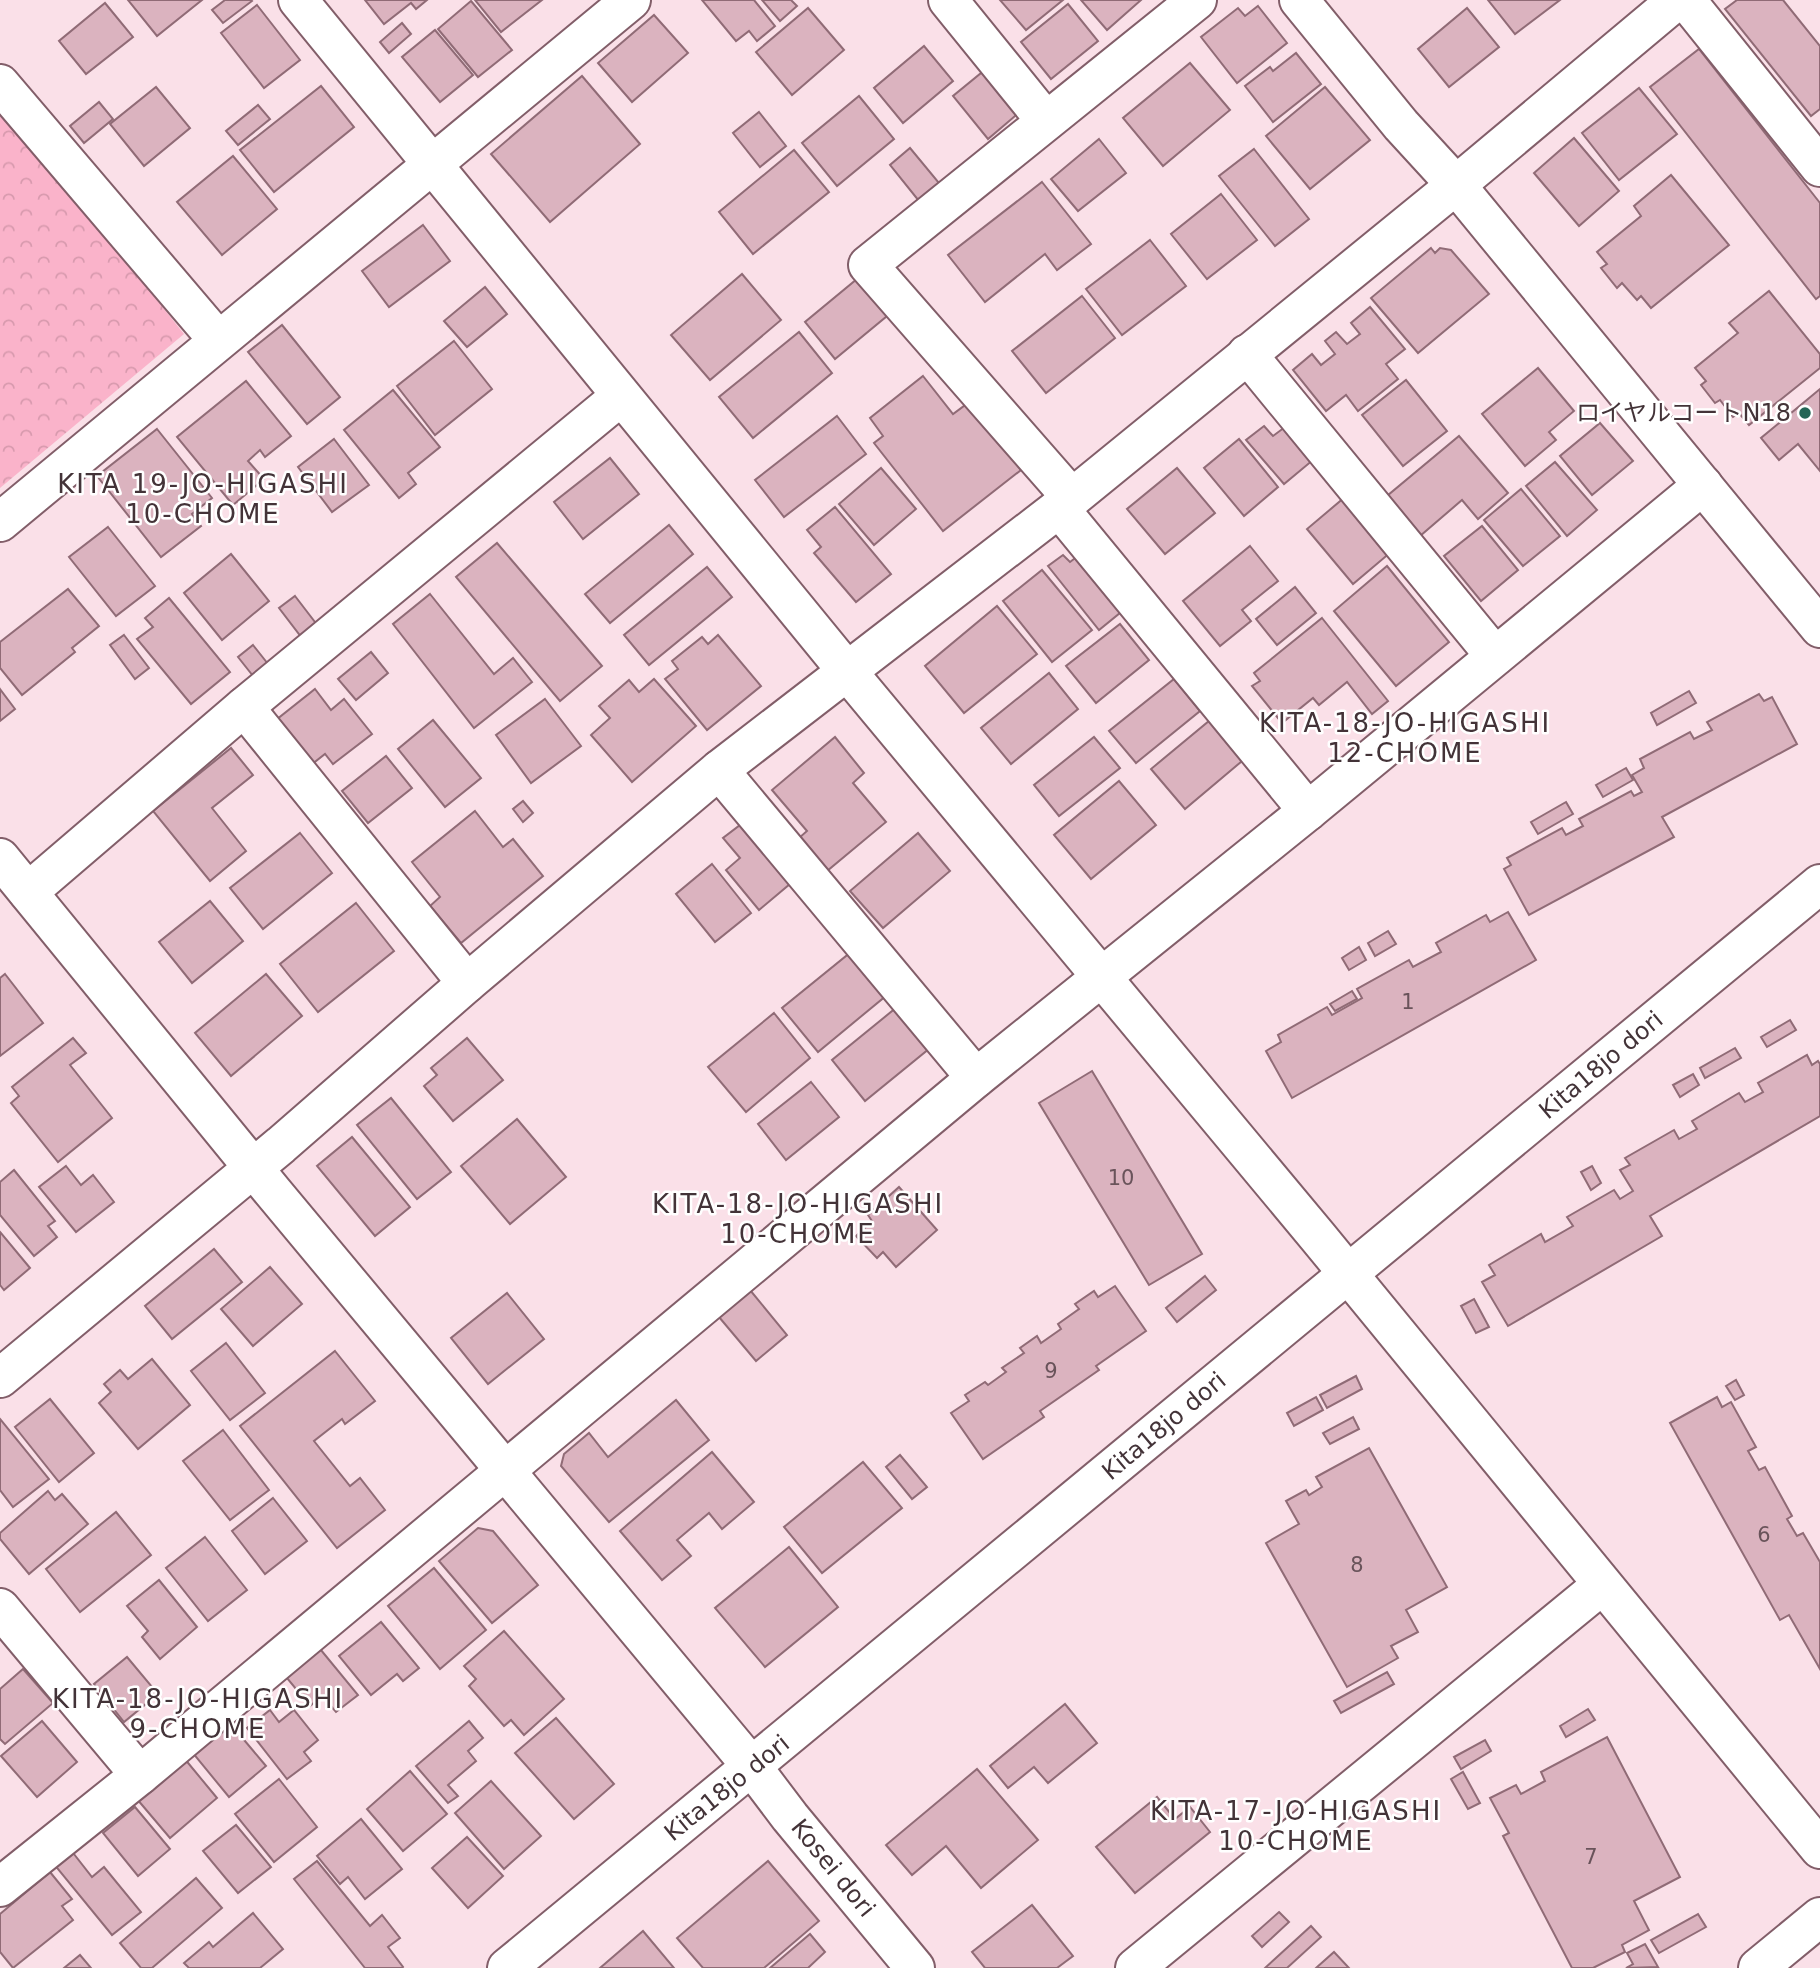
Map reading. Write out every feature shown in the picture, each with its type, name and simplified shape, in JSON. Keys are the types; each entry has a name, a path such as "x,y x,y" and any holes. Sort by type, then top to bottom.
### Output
{"street":[{"path":"298,0 846,670 1348,1273 1820,1849"},
{"path":"948,0 1046,121"},
{"path":"1197,0 868,265 1066,503 1308,811"},
{"path":"1299,0 1401,125 1456,185 1820,628"},
{"path":"0,1378 254,1167 719,770 1066,503 1456,185 1677,0"},
{"path":"1686,0 1820,167"},
{"path":"0,522 432,164 609,7"},
{"path":"0,84 218,340"},
{"path":"1247,354 1495,656"},
{"path":"10,876 244,707 621,396"},
{"path":"0,1887 140,1775 976,1078 1308,811 1703,485"},
{"path":"244,707 467,983"},
{"path":"719,770 976,1078"},
{"name":"Kosei dori","path":"10,876 753,1768 915,1968"},
{"name":"Kita18jo dori","path":"507,1968 753,1768 1820,884"},
{"path":"1135,1968 1602,1585"},
{"path":"0,1608 140,1775"},
{"path":"1758,1968 1820,1917"}],"green space":[{"path":"0,102 184,334 0,488"}],"building":[{"path":"128,0 202,0 157,36"},
{"path":"225,0 252,1 223,23 212,10"},
{"path":"365,0 427,0 416,9 411,3 384,24"},
{"path":"475,0 542,0 501,32"},
{"path":"702,0 754,0 775,26 757,41 749,31 736,41"},
{"path":"762,0 791,0 797,6 780,21"},
{"path":"1000,0 1063,0 1026,30"},
{"path":"1081,0 1141,0 1107,30"},
{"path":"1488,0 1560,0 1515,34"},
{"path":"1737,0 1783,0 1820,46 1820,109 1811,116 1725,9"},
{"path":"471,1 512,50 478,77 438,29"},
{"path":"105,3 133,37 86,74 59,41"},
{"path":"1068,4 1098,41 1051,79 1021,42"},
{"path":"257,5 300,60 264,88 221,33"},
{"path":"1258,6 1287,43 1237,83 1201,37 1238,8 1245,16"},
{"path":"808,8 844,50 792,95 756,52"},
{"path":"1467,8 1499,47 1449,87 1418,49"},
{"path":"654,15 688,53 632,102 598,63"},
{"path":"402,23 411,34 389,53 380,42"},
{"path":"435,30 473,75 440,102 402,57"},
{"path":"924,46 953,81 903,123 874,88"},
{"path":"1699,49 1820,203 1820,296 1816,299 1650,87"},
{"path":"1296,53 1321,84 1273,122 1245,86 1270,67 1273,71"},
{"path":"1190,63 1230,110 1163,166 1123,118"},
{"path":"986,69 1021,111 988,139 953,96"},
{"path":"582,76 640,144 550,222 491,154"},
{"path":"321,86 354,127 274,192 240,150"},
{"path":"156,87 190,128 144,166 110,124"},
{"path":"1325,87 1370,140 1310,189 1266,136"},
{"path":"1639,88 1677,134 1619,180 1582,133"},
{"path":"859,96 894,139 837,186 802,143"},
{"path":"99,102 113,119 84,143 70,126"},
{"path":"258,105 270,119 238,145 226,131"},
{"path":"759,112 786,146 760,167 733,133"},
{"path":"1574,138 1619,191 1579,226 1534,173"},
{"path":"1099,139 1126,173 1078,211 1051,179"},
{"path":"910,148 944,189 923,206 890,165"},
{"path":"1254,149 1309,219 1275,246 1219,176"},
{"path":"794,150 829,192 753,254 719,212"},
{"path":"233,156 277,209 222,255 177,202"},
{"path":"1671,175 1729,245 1651,308 1641,296 1637,300 1622,283 1617,288 1601,268 1607,264 1597,252 1641,216 1634,206"},
{"path":"1042,182 1091,244 1057,270 1045,254 985,302 948,255"},
{"path":"1221,194 1257,240 1207,279 1171,234"},
{"path":"423,225 450,261 389,307 362,271"},
{"path":"1150,240 1186,286 1122,335 1086,289"},
{"path":"1431,248 1435,253 1440,248 1451,250 1489,294 1418,353 1371,298"},
{"path":"742,274 781,320 710,380 671,335"},
{"path":"857,279 887,316 835,359 805,322"},
{"path":"485,287 507,314 467,347 444,321"},
{"path":"1769,291 1820,354 1820,368 1749,425 1739,413 1733,417 1720,400 1715,403 1701,385 1706,381 1695,368 1738,333 1729,323"},
{"path":"1082,296 1115,338 1046,393 1012,351"},
{"path":"1370,307 1405,349 1386,364 1398,379 1358,411 1346,395 1326,411 1293,370 1312,354 1321,365 1335,354 1325,341 1336,332 1347,344 1360,334 1351,323"},
{"path":"282,325 340,397 307,424 248,352"},
{"path":"799,332 832,373 753,438 719,397"},
{"path":"454,341 492,389 435,435 397,386"},
{"path":"1538,368 1574,411 1549,432 1556,440 1525,466 1482,414"},
{"path":"923,376 953,414 968,403 1021,470 943,531 874,443 883,436 870,418"},
{"path":"1406,380 1447,431 1403,466 1362,415"},
{"path":"246,381 291,436 265,457 260,450 248,461 264,479 233,505 177,437"},
{"name":"ロイヤルコートN18","path":"1820,389 1820,471 1798,444 1779,460 1761,438"},
{"path":"393,390 440,447 408,473 416,484 399,498 344,430"},
{"path":"837,416 866,454 784,517 755,480"},
{"path":"1600,423 1633,461 1592,495 1560,456"},
{"path":"1264,426 1273,436 1285,427 1313,460 1284,484 1246,440"},
{"path":"157,429 212,498 192,514 201,526 161,557 97,476"},
{"path":"1459,436 1508,493 1478,519 1462,500 1420,536 1387,496"},
{"path":"334,439 369,485 332,512 298,467"},
{"path":"1239,439 1278,487 1244,516 1204,468"},
{"path":"610,458 639,494 583,539 554,502"},
{"path":"1555,462 1597,510 1567,536 1526,486"},
{"path":"881,468 916,509 874,545 839,504"},
{"path":"1177,468 1215,513 1165,554 1127,509"},
{"path":"1521,489 1560,536 1523,566 1484,520"},
{"path":"1345,497 1391,552 1353,584 1307,529"},
{"path":"835,507 891,574 856,602 814,553 821,547 807,530"},
{"path":"669,525 693,554 610,623 585,594"},
{"path":"1482,526 1518,570 1481,601 1444,556"},
{"path":"108,527 155,586 116,616 69,557"},
{"path":"497,543 602,666 560,701 456,577"},
{"path":"1250,546 1278,581 1242,610 1251,621 1220,646 1183,601"},
{"path":"1082,553 1126,608 1099,630 1048,566 1063,555 1070,562"},
{"path":"231,554 269,601 222,640 184,593"},
{"path":"1387,566 1449,642 1396,686 1334,611"},
{"path":"707,567 732,597 649,665 624,635"},
{"path":"1042,570 1092,630 1052,662 1003,601"},
{"path":"1295,587 1316,613 1277,645 1256,619"},
{"path":"68,589 99,626 72,648 75,652 22,695 0,668 0,642"},
{"path":"430,594 494,674 513,658 532,682 474,728 393,624"},
{"path":"295,596 318,626 302,638 279,608"},
{"path":"169,598 230,672 191,704 137,639 153,627 145,618"},
{"path":"997,606 1037,654 964,713 925,666"},
{"path":"1322,618 1388,701 1372,714 1347,682 1319,705 1313,698 1282,723 1252,686 1260,681 1254,673"},
{"path":"1120,624 1149,660 1096,703 1066,666"},
{"path":"124,635 149,668 135,679 110,645"},
{"path":"718,635 761,686 707,730 665,679 678,669 672,661 702,637 708,644"},
{"path":"253,645 272,669 257,681 238,657"},
{"path":"371,652 388,673 356,700 338,679"},
{"path":"1049,673 1078,709 1011,764 981,728"},
{"path":"654,679 696,726 632,782 591,735 610,718 599,706 629,680 639,692"},
{"path":"1174,679 1200,711 1136,763 1109,731"},
{"path":"0,689 15,709 0,721"},
{"path":"315,689 331,710 344,699 372,734 333,764 325,754 311,765 276,720"},
{"path":"1689,691 1696,703 1657,725 1651,713"},
{"path":"1759,694 1764,701 1772,697 1797,744 1662,817 1674,837 1529,915 1504,869 1511,865 1507,858 1562,828 1566,835 1583,826 1579,819 1631,791 1634,796 1642,792 1632,775 1644,768 1640,759 1690,732 1694,739 1712,730 1707,722"},
{"path":"545,699 581,746 531,783 496,735"},
{"path":"1215,716 1248,756 1185,809 1151,769"},
{"path":"433,720 481,778 445,807 398,749"},
{"path":"835,737 864,773 853,783 886,822 827,871 799,838 807,831 772,790"},
{"path":"1094,737 1120,768 1059,816 1034,785"},
{"path":"231,748 253,775 212,808 246,851 210,881 153,811"},
{"path":"386,756 412,788 368,823 342,791"},
{"path":"1626,768 1633,780 1603,797 1596,785"},
{"path":"1119,781 1156,825 1091,879 1054,835"},
{"path":"523,801 533,813 523,822 513,809"},
{"path":"1566,802 1573,814 1538,834 1531,822"},
{"path":"475,811 503,847 513,839 543,876 461,943 430,906 440,897 412,862"},
{"path":"748,819 797,878 759,910 726,870 740,858 723,838"},
{"path":"300,833 332,873 263,929 230,888"},
{"path":"918,833 950,871 883,928 850,891"},
{"path":"712,864 751,913 715,942 676,894"},
{"path":"210,901 243,941 192,983 159,942"},
{"path":"356,903 394,951 318,1012 280,964"},
{"path":"1508,912 1536,960 1292,1098 1266,1051 1281,1042 1278,1035 1327,1007 1332,1015 1362,998 1357,989 1409,960 1413,967 1441,952 1436,943 1486,915 1490,922"},
{"path":"1388,931 1396,944 1375,956 1368,943"},
{"path":"1359,947 1366,960 1349,970 1342,958"},
{"path":"851,952 887,995 818,1052 782,1008"},
{"path":"5,974 43,1023 0,1056 0,978"},
{"path":"266,974 302,1016 231,1076 195,1033"},
{"path":"1352,991 1357,999 1335,1011 1330,1004"},
{"path":"897,1007 930,1048 865,1101 832,1060"},
{"path":"774,1013 810,1058 746,1112 708,1067"},
{"path":"1790,1020 1796,1030 1767,1047 1761,1037"},
{"path":"73,1038 86,1053 70,1065 112,1118 58,1162 11,1103 19,1096 12,1087"},
{"path":"467,1038 503,1080 453,1121 424,1086 437,1075 431,1068"},
{"path":"1735,1048 1741,1058 1705,1078 1700,1068"},
{"path":"1807,1055 1812,1065 1818,1061 1820,1064 1820,1116 1650,1216 1662,1236 1508,1326 1482,1282 1495,1275 1489,1265 1541,1234 1545,1242 1573,1226 1567,1217 1614,1190 1620,1199 1633,1191 1620,1170 1630,1165 1625,1158 1674,1130 1679,1139 1697,1129 1692,1121 1739,1093 1745,1102 1763,1092 1758,1083"},
{"path":"1092,1071 1202,1254 1149,1285 1039,1103"},
{"path":"1693,1074 1699,1085 1680,1097 1673,1085"},
{"path":"811,1082 839,1117 786,1160 758,1124"},
{"path":"391,1098 451,1172 417,1199 357,1125"},
{"path":"517,1119 566,1177 510,1224 461,1166"},
{"path":"352,1137 410,1207 375,1236 317,1166"},
{"path":"66,1166 81,1185 93,1175 114,1202 76,1232 39,1187"},
{"path":"1592,1166 1601,1183 1591,1190 1581,1172"},
{"path":"14,1170 55,1221 48,1226 57,1237 34,1256 0,1215 0,1182"},
{"path":"899,1187 937,1230 896,1267 883,1252 877,1258 856,1236 872,1221 868,1215"},
{"path":"0,1232 30,1268 4,1290 0,1285"},
{"path":"214,1249 242,1282 172,1339 145,1306"},
{"path":"270,1267 302,1304 253,1346 221,1309"},
{"path":"1205,1276 1216,1290 1177,1322 1166,1308"},
{"path":"1115,1286 1146,1331 1096,1366 1099,1370 1040,1411 1044,1417 983,1459 951,1413 969,1401 965,1395 985,1382 988,1385 1006,1372 1002,1368 1024,1353 1020,1348 1037,1336 1041,1343 1061,1329 1058,1324 1079,1309 1075,1304 1094,1291 1098,1297"},
{"path":"750,1290 787,1335 756,1361 719,1317"},
{"path":"507,1293 544,1339 488,1384 451,1338"},
{"path":"1474,1299 1489,1327 1476,1333 1461,1306"},
{"path":"226,1343 265,1393 230,1420 191,1371"},
{"path":"335,1351 375,1401 345,1424 342,1419 314,1441 350,1486 360,1478 385,1510 337,1548 240,1426"},
{"path":"152,1359 190,1405 138,1449 99,1403 111,1392 104,1384 120,1370 128,1379"},
{"path":"1356,1376 1362,1389 1327,1408 1320,1395"},
{"path":"1736,1380 1744,1395 1735,1400 1726,1386"},
{"path":"1316,1397 1323,1410 1294,1426 1287,1413"},
{"path":"1717,1397 1722,1407 1731,1402 1756,1447 1748,1451 1759,1470 1765,1467 1792,1516 1787,1519 1797,1536 1803,1533 1820,1562 1820,1669 1789,1615 1780,1620 1670,1423"},
{"path":"50,1399 94,1453 59,1482 15,1427"},
{"path":"676,1400 709,1440 609,1522 561,1466 564,1454 589,1433 608,1457"},
{"path":"1353,1417 1359,1429 1330,1444 1323,1433"},
{"path":"0,1419 49,1479 13,1507 0,1490"},
{"path":"223,1430 269,1490 230,1520 183,1461"},
{"path":"1369,1448 1447,1587 1406,1610 1418,1632 1391,1646 1398,1658 1347,1687 1266,1543 1299,1524 1286,1501 1306,1490 1309,1495 1322,1487 1316,1477"},
{"path":"712,1452 754,1502 722,1529 709,1513 677,1540 691,1556 662,1580 620,1531"},
{"path":"900,1455 927,1487 912,1499 886,1467"},
{"path":"863,1462 902,1508 822,1573 784,1527"},
{"path":"48,1491 55,1500 62,1494 88,1524 29,1574 0,1539 0,1533"},
{"path":"273,1498 307,1541 265,1574 232,1531"},
{"path":"116,1512 151,1555 80,1612 46,1569"},
{"path":"478,1528 493,1531 538,1585 492,1623 439,1561"},
{"path":"205,1537 247,1590 208,1621 166,1568"},
{"path":"789,1547 838,1607 765,1667 715,1608"},
{"path":"434,1568 486,1630 440,1669 388,1606"},
{"path":"159,1580 197,1627 160,1659 142,1637 148,1631 127,1606"},
{"path":"381,1622 419,1668 403,1681 397,1674 371,1695 339,1656"},
{"path":"504,1631 564,1699 524,1735 511,1720 504,1726 469,1686 476,1679 464,1666"},
{"path":"316,1644 358,1695 336,1712 322,1696 310,1706 282,1672"},
{"path":"127,1657 158,1694 124,1722 94,1684"},
{"path":"23,1669 53,1703 5,1744 0,1739 0,1689"},
{"path":"1387,1672 1394,1684 1341,1713 1334,1701"},
{"path":"1065,1704 1097,1743 1048,1783 1034,1767 1008,1788 990,1766"},
{"path":"1588,1709 1595,1720 1566,1737 1560,1726"},
{"path":"270,1710 279,1722 294,1710 318,1740 304,1752 311,1761 287,1779 247,1728"},
{"path":"556,1718 614,1784 574,1819 515,1753"},
{"path":"42,1721 77,1762 37,1797 1,1756"},
{"path":"469,1721 483,1738 468,1751 476,1761 448,1785 458,1796 448,1803 416,1766"},
{"path":"229,1722 266,1766 229,1797 192,1752"},
{"path":"1607,1737 1680,1877 1634,1901 1649,1930 1622,1945 1625,1952 1593,1968 1572,1968 1503,1836 1509,1833 1490,1798 1516,1785 1521,1794 1545,1781 1541,1772"},
{"path":"1485,1740 1491,1751 1461,1769 1454,1757"},
{"path":"184,1758 217,1798 170,1838 137,1799"},
{"path":"977,1769 1038,1840 981,1888 946,1846 912,1875 886,1845"},
{"path":"410,1771 447,1814 403,1851 367,1809"},
{"path":"1463,1772 1480,1803 1468,1809 1451,1779"},
{"path":"279,1779 317,1827 274,1862 235,1814"},
{"path":"491,1781 541,1836 504,1869 455,1813"},
{"path":"1157,1797 1175,1819 1190,1807 1210,1832 1135,1893 1096,1847"},
{"path":"135,1807 170,1849 138,1876 103,1833"},
{"path":"361,1819 402,1869 365,1899 348,1877 340,1884 317,1856"},
{"path":"236,1825 271,1867 238,1893 203,1851"},
{"path":"467,1837 503,1876 468,1908 432,1868"},
{"path":"70,1849 92,1877 104,1867 141,1912 112,1935 53,1863"},
{"path":"317,1861 370,1926 382,1915 400,1938 388,1947 402,1968 365,1968 294,1879"},
{"path":"768,1861 819,1921 764,1968 703,1968 677,1938"},
{"path":"50,1872 72,1899 62,1906 73,1920 13,1968 0,1952 0,1914"},
{"path":"196,1878 222,1908 152,1968 141,1968 120,1943"},
{"path":"1032,1905 1073,1956 1057,1968 985,1968 972,1952"},
{"path":"1279,1912 1289,1922 1262,1947 1252,1936"},
{"path":"253,1913 283,1949 260,1968 189,1968 184,1963 209,1942 213,1947"},
{"path":"1698,1914 1706,1927 1659,1953 1651,1940"},
{"path":"1311,1926 1321,1937 1287,1968 1265,1968"},
{"path":"643,1931 674,1968 600,1968"},
{"path":"810,1934 825,1952 808,1968 770,1968"},
{"path":"1645,1944 1658,1967 1626,1968 1633,1964 1627,1953"},
{"path":"1334,1952 1349,1968 1316,1968"},
{"path":"80,1955 91,1968 64,1968"}],"place":[{"name":"ロイヤルコートN18","path":"1805,413"}],"district":[{"name":"KITA 19-JO-HIGASHI 10-CHOME","path":"203,499"},
{"name":"KITA-18-JO-HIGASHI 12-CHOME","path":"1405,738"},
{"name":"KITA-18-JO-HIGASHI 10-CHOME","path":"798,1219"},
{"name":"KITA-18-JO-HIGASHI 9-CHOME","path":"198,1714"},
{"name":"KITA-17-JO-HIGASHI 10-CHOME","path":"1296,1826"}]}
